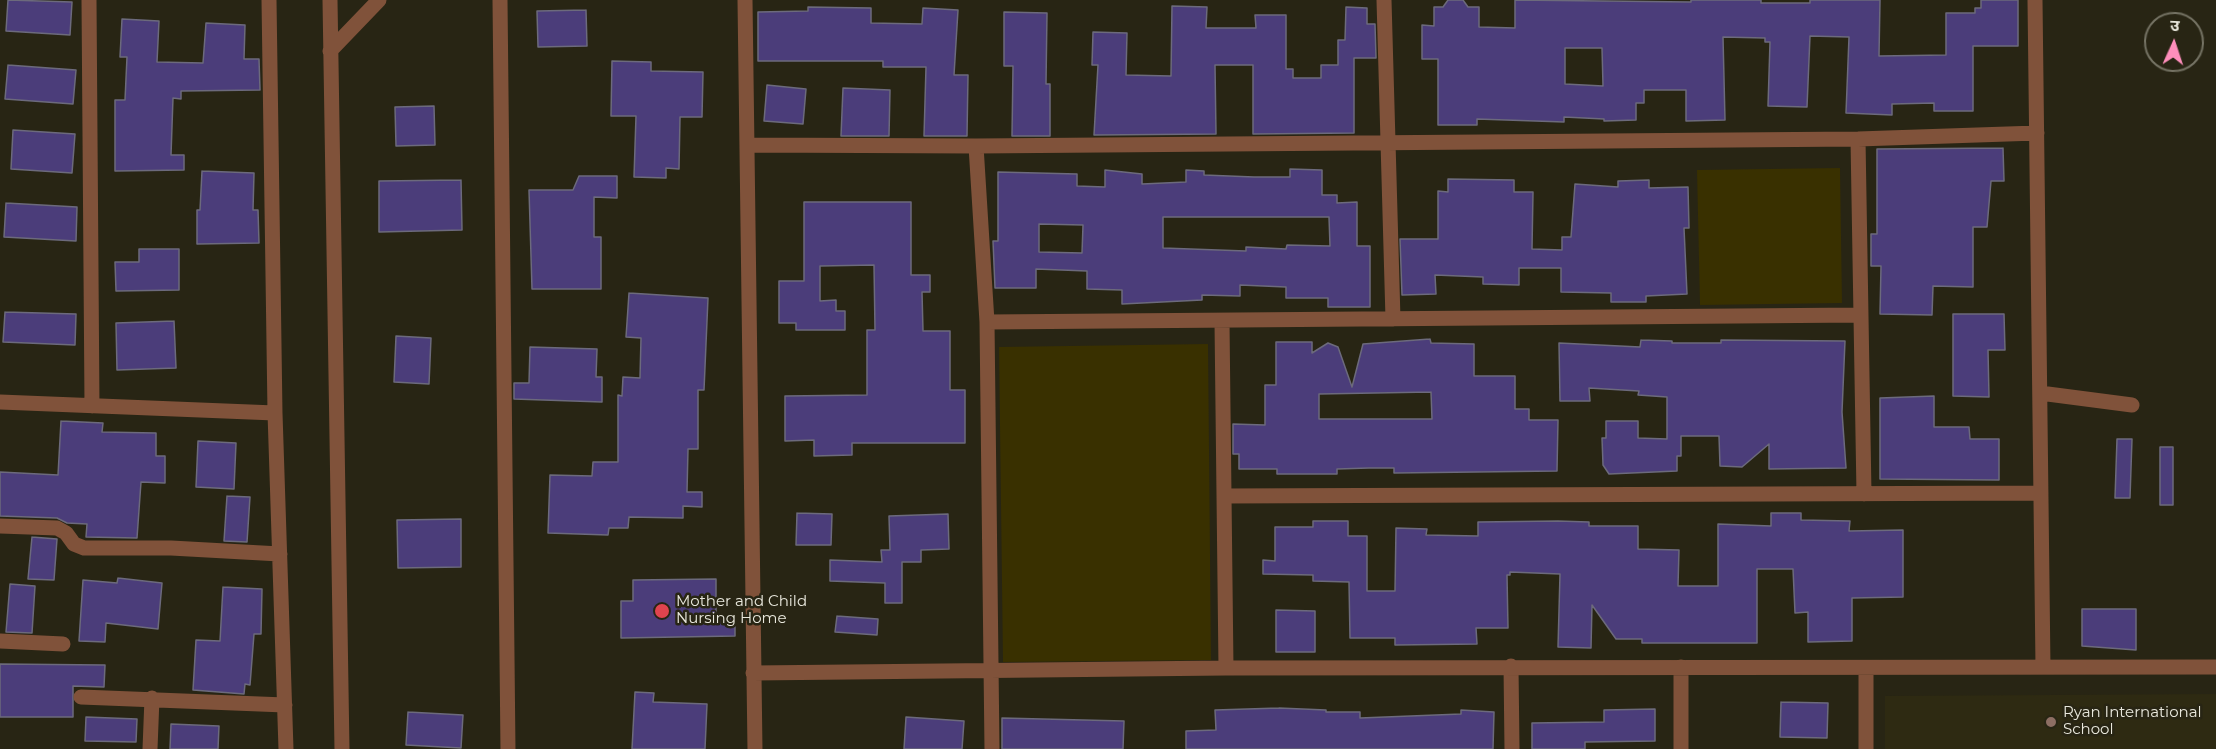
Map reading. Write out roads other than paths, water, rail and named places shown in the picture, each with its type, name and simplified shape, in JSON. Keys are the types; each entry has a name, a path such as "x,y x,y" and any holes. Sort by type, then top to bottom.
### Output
{"street":[{"path":"89,0 92,406"},
{"path":"269,0 274,412 286,749"},
{"path":"330,0 342,749"},
{"path":"330,51 379,0"},
{"path":"500,0 508,749"},
{"path":"745,0 755,749"},
{"path":"1384,0 1393,319"},
{"path":"2036,0 2043,667"},
{"path":"748,145 976,146 1858,139 2037,133"},
{"path":"1858,139 1864,494"},
{"path":"976,146 987,322 992,749"},
{"path":"987,322 1222,322 1861,315"},
{"path":"1222,322 1226,668"},
{"path":"2040,393 2132,405"},
{"path":"0,402 274,412"},
{"path":"1224,496 2041,494"},
{"path":"0,526 61,529 74,544 84,548 171,548 280,554"},
{"path":"0,641 63,644"},
{"path":"753,673 1511,666 2216,667"},
{"path":"1511,666 1512,749"},
{"path":"1681,667 1681,749"},
{"path":"1866,668 1866,749"},
{"path":"81,697 285,705"},
{"path":"150,749 152,698"}],"place":[{"name":"Mother and Child Nursing Home","path":"662,611"},
{"name":"Ryan International School","path":"2051,722"}]}
